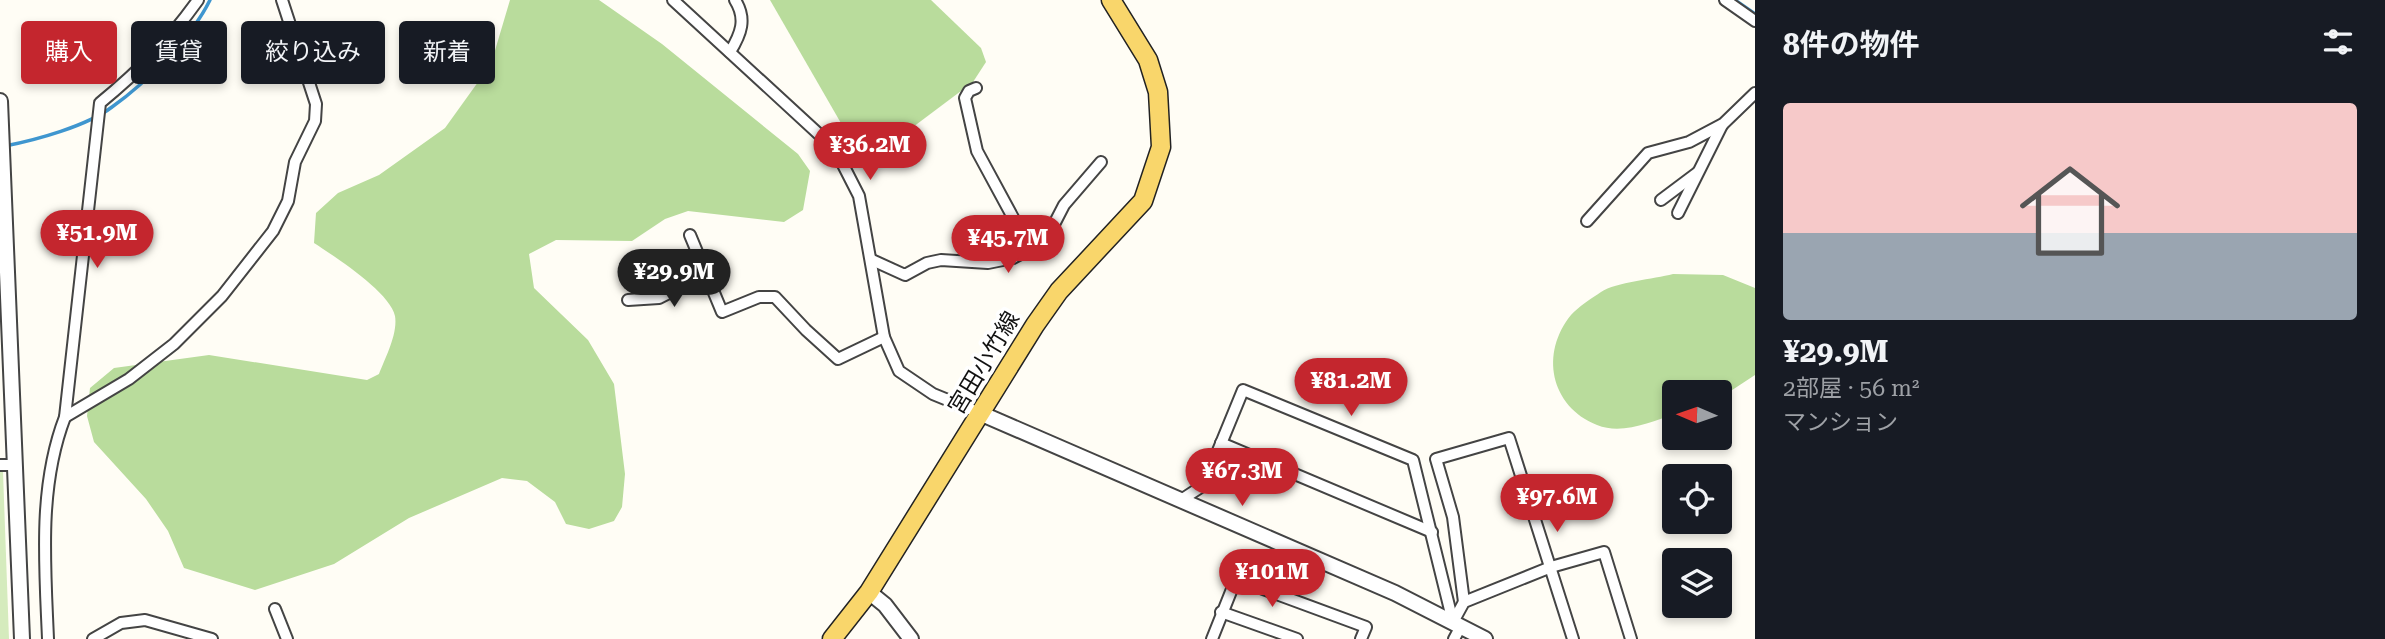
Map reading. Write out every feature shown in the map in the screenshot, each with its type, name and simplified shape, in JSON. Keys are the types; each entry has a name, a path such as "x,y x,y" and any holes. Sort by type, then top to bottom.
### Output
{"main road":[{"name":"宮田小竹線","path":"832,639 869,592 1051,302 1085,263 1124,225 1143,201 1161,147 1158,92 1148,60 1111,0"}],"street":[{"path":"48,639 47,492 53,447 65,416 100,103 155,56 198,0"},
{"path":"65,416 129,379 174,344 222,296 278,221 288,201 295,162 315,121 316,104 282,0"},
{"path":"673,0 835,149 859,196 884,337 898,371 912,382 982,414 1395,593 1456,629 1485,639"},
{"path":"730,52 743,24 743,12 735,0"},
{"path":"1724,0 1755,21"},
{"path":"976,88 969,91 965,98 977,151 1030,249"},
{"path":"1587,221 1648,153 1689,142 1723,124 1755,93"},
{"path":"0,101 7,465 22,639"},
{"path":"1678,213 1723,124"},
{"path":"872,260 905,275 927,263 941,260 988,263 1013,258 1048,236 1064,205 1101,162"},
{"path":"1661,200 1699,171"},
{"path":"690,235 722,312 759,297 775,297 838,359 884,337"},
{"path":"628,300 659,298 706,274"},
{"path":"1181,500 1204,485 1243,390 1413,460 1456,629"},
{"path":"1456,629 1464,602 1453,517 1436,459 1509,438 1573,639"},
{"path":"1221,443 1433,532"},
{"path":"1464,602 1550,567 1604,552 1631,639"},
{"path":"1212,639 1236,579 1366,627 1361,639"},
{"path":"869,592 885,605 911,639"},
{"path":"275,609 287,639"},
{"path":"1221,612 1297,639"},
{"path":"93,639 121,623 145,620 212,639"}],"green space":[{"path":"510,0 599,0 662,44 798,154 810,171 803,210 784,222 688,211 665,219 632,241 556,240 529,254 534,288 588,340 614,384 625,474 622,507 614,521 589,529 566,524 555,502 527,481 502,478 409,518 334,564 255,590 184,568 168,531 146,499 94,442 87,416 90,388 114,368 209,355 367,380 379,374 393,338 395,316 383,296 372,286 314,243 316,213 338,193 379,175 445,128 477,84 495,84 495,51"},
{"path":"770,0 931,0 981,48 986,62 973,82 882,148 853,144"},
{"path":"1673,274 1723,275 1755,288 1755,375 1732,390 1732,380 1662,380 1662,418 1646,424 1607,428 1581,416 1560,392 1553,361 1555,346 1561,330 1577,309 1608,289"},
{"path":"0,472 3,472 9,639 0,639"}],"waterway":[{"path":"5,146 75,126 112,107 139,85 180,44 210,0"},
{"path":"1735,0 1755,14"}]}
